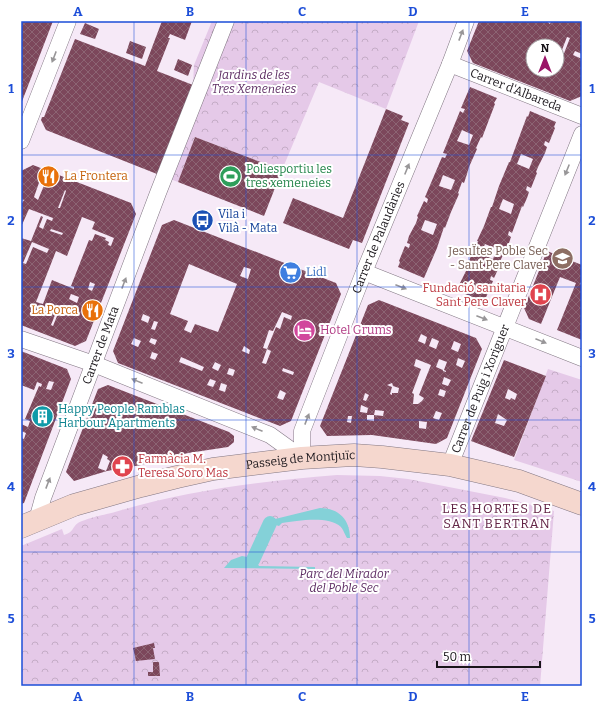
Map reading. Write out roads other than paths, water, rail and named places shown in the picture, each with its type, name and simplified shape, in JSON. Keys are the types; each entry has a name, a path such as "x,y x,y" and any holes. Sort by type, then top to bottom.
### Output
{"street":[{"path":"21,141 68,21"},
{"name":"Carrer de Mata","path":"29,524 43,498 158,193 226,21"},
{"name":"Carrer de Palaudàries","path":"302,458 302,431 364,272 450,64 466,21"},
{"name":"Carrer d'Albareda","path":"450,64 582,116"},
{"name":"Carrer de Puig i Xoriguer","path":"450,465 582,134"},
{"path":"364,272 582,358"},
{"path":"21,339 94,364 270,435 302,458"},
{"name":"Passeig de Montjuïc","path":"29,524 74,505 141,486 213,469 302,458 354,456 382,457 450,465 519,481 582,504"}],"water":[{"path":"320,508 333,510 342,516 348,526 350,538 347,538 341,527 328,521 304,520 282,523 279,526 269,523 271,520"},
{"path":"242,556 252,559 259,566 315,567 315,569 224,568 231,560"}],"waterway":[{"path":"253,560 270,523"}],"place":[{"name":"La Frontera","path":"49,176"},
{"name":"Poliesportiu les tres xemeneies","path":"230,176"},
{"name":"Vila i Vilà - Mata","path":"202,221"},
{"name":"JesuÏtes Poble Sec - Sant Pere Claver","path":"563,258"},
{"name":"Lidl","path":"290,272"},
{"name":"Fundació sanitaria Sant Pere Claver","path":"541,295"},
{"name":"La Porca","path":"93,310"},
{"name":"Hotel Grums","path":"305,330"},
{"name":"Happy People Ramblas Harbour Apartments","path":"42,416"},
{"name":"Farmàcia M. Teresa Soro Mas","path":"123,466"}],"district":[{"name":"LES HORTES DE SANT BERTRAN","path":"497,516"}],"park label":[{"name":"Jardins de les Tres Xemeneies","path":"254,82"},
{"name":"Parc del Mirador del Poble Sec","path":"344,581"}]}
